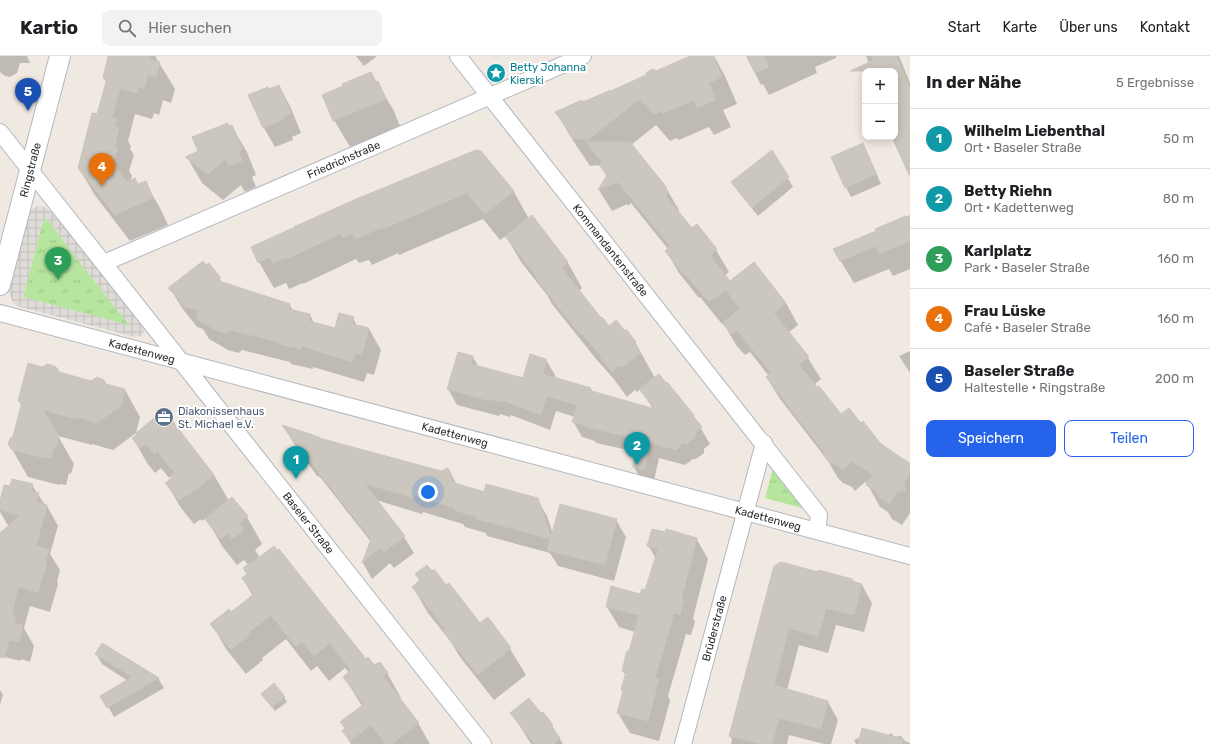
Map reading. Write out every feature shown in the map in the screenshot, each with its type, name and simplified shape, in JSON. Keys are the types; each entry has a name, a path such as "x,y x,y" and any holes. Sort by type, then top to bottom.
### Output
{"street":[{"name":"Ringstraße","path":"0,285 60,56"},
{"name":"Kommandantenstraße","path":"458,56 819,514 817,531"},
{"name":"Friedrichstraße","path":"104,263 583,56"},
{"name":"Baseler Straße","path":"0,132 483,744"},
{"name":"Kadettenweg","path":"0,313 910,556"},
{"path":"745,511 764,443"},
{"name":"Brüderstraße","path":"683,744 745,511"}],"green space":[{"path":"47,218 67,246 130,326 23,297 43,221"},
{"path":"773,468 802,503 802,508 765,498"}],"shaded area":[{"path":"38,206 45,207 57,217 144,326 144,332 141,336 135,337 17,306 13,302 10,296 9,286 31,210","holes":["47,218 129,325 23,297 43,221"]}],"building":[{"path":"108,56 151,56 150,59 160,62 156,77 148,75 144,89 139,87 137,93 120,89 112,118 117,119 114,127 119,128 115,145 117,149 113,164 127,182 135,178 138,184 146,181 153,198 115,215 78,168 92,113 97,114 107,79 103,78"},
{"path":"690,56 713,56 722,77 709,83 716,100 697,108 694,100 662,114 661,111 654,114 640,99 586,141 583,139 573,139 555,112 582,100 583,102 611,91 646,75 647,72 653,69 656,71"},
{"path":"748,56 764,56 769,67 755,73"},
{"path":"872,56 896,56 910,88 910,177 893,140 898,140 898,68 862,68 862,71 850,71 874,60"},
{"path":"371,72 376,82 378,81 386,99 333,121 322,95 343,86 342,84"},
{"path":"279,85 291,113 282,118 282,120 263,128 248,95 268,87 269,89"},
{"path":"228,123 229,126 232,125 242,149 238,151 242,161 229,166 226,159 208,174 185,157 198,151 192,137"},
{"path":"586,142 630,142 667,188 666,189 668,192 665,195 692,228 697,224 717,249 710,255 730,281 754,262 786,303 774,313 809,357 799,365 817,387 819,386 841,414 849,408 861,423 863,421 880,443 910,464 910,473 904,482 906,491 898,491 889,504 878,497 876,491 866,485 873,475 852,461 842,470 838,465 829,462 824,456 824,452 766,377 771,373 737,330 732,334 722,323 740,309 726,290 709,302 665,251 670,246 618,182 598,190 607,175 599,165 602,162"},
{"path":"863,143 876,174 845,188 831,157"},
{"path":"476,150 481,151 514,191 485,214 467,193 383,229 383,227 355,239 353,233 343,238 341,233 287,259 288,257 273,263 270,257 258,263 251,247 295,227 296,225"},
{"path":"772,150 789,177 752,208 731,182"},
{"path":"532,215 568,262 562,268 601,318 602,317 609,326 616,320 625,331 626,329 636,342 634,343 641,353 622,367 620,365 612,372 600,357 601,356 581,333 580,334 551,298 536,278 537,277 505,236"},
{"path":"906,216 906,218 910,216 910,241 879,254 876,246 840,261 833,249 876,231 875,229"},
{"path":"203,261 206,265 209,263 221,278 216,280 290,304 289,309 310,314 309,321 335,328 339,313 354,317 352,324 369,328 362,355 355,353 352,362 302,346 301,349 230,330 227,333 215,330 196,318 199,310 184,307 180,300 168,288"},
{"path":"458,352 473,356 471,364 523,378 530,354 546,359 543,374 591,388 588,390 655,409 639,389 659,374 694,415 693,416 702,427 695,433 695,437 687,444 683,443 676,450 651,443 644,469 633,467 638,439 586,427 587,426 572,422 577,405 547,396 541,415 502,400 501,402 491,399 490,401 447,389"},
{"path":"28,363 42,367 48,364 56,367 59,372 91,381 97,377 104,380 106,384 125,389 121,406 97,423 43,410 59,436 51,459 12,450 8,444 13,436 22,402 18,401"},
{"path":"164,410 214,475 187,496 186,495 179,500 165,483 172,478 171,476 175,473 157,451 154,454 146,444 140,448 132,438"},
{"path":"282,425 319,438 441,471 448,468 453,478 452,482 484,492 486,484 538,498 551,537 560,504 617,519 605,565 547,550 550,539 477,519 477,517 454,510 455,508 413,495 413,498 364,483 405,536 384,552 380,547 362,563 371,539 309,460 307,460"},
{"path":"12,479 33,484 31,491 39,493 36,502 47,505 36,546 49,549 45,563 47,563 38,592 18,587 12,615 16,616 14,623 23,625 19,642 9,640 4,658 0,657 0,533 20,516 0,510 0,501 4,485 10,486"},
{"path":"232,497 248,516 239,523 244,530 232,539 227,533 221,539 205,519"},
{"path":"652,529 665,532 666,529 697,538 681,600 684,600 680,615 674,613 655,678 659,679 648,721 617,713 626,672 622,671 639,615 606,607 611,586 640,594 642,589 645,590 658,549 647,546"},
{"path":"274,546 277,550 279,549 366,659 368,657 374,665 380,662 388,673 383,676 419,723 392,744 386,744 371,725 350,741 342,731 345,728 340,722 364,704 343,677 351,670 330,643 314,656 302,642 296,647 271,615 248,633 250,634 231,650 210,624 229,609 231,612 254,594 242,578 247,574 243,568"},
{"path":"781,562 818,572 819,570 852,579 852,581 862,584 854,615 826,608 818,636 789,628 774,685 828,701 821,729 779,718 772,744 760,744 729,736 774,566"},
{"path":"427,565 432,571 434,569 446,585 449,583 480,623 488,617 511,648 478,675 443,631 445,629 412,587 420,580 415,574"},
{"path":"102,643 159,678 107,708 100,696 132,677 95,654"},
{"path":"274,683 285,697 272,707 261,694"},
{"path":"529,698 553,725 552,727 560,738 554,744 535,744 510,713"},
{"path":"862,728 902,739 902,744 858,744"}],"place":[{"name":"Betty Johanna Kierski","path":"496,73"},
{"name":"Baseler Straße","path":"28,111"},
{"name":"Frau Lüske","path":"102,186"},
{"name":"Karlplatz","path":"58,280"},
{"name":"Diakonissenhaus St. Michael e.V.","path":"164,417"},
{"name":"Betty Riehn","path":"637,465"},
{"name":"Wilhelm Liebenthal","path":"296,479"}]}
